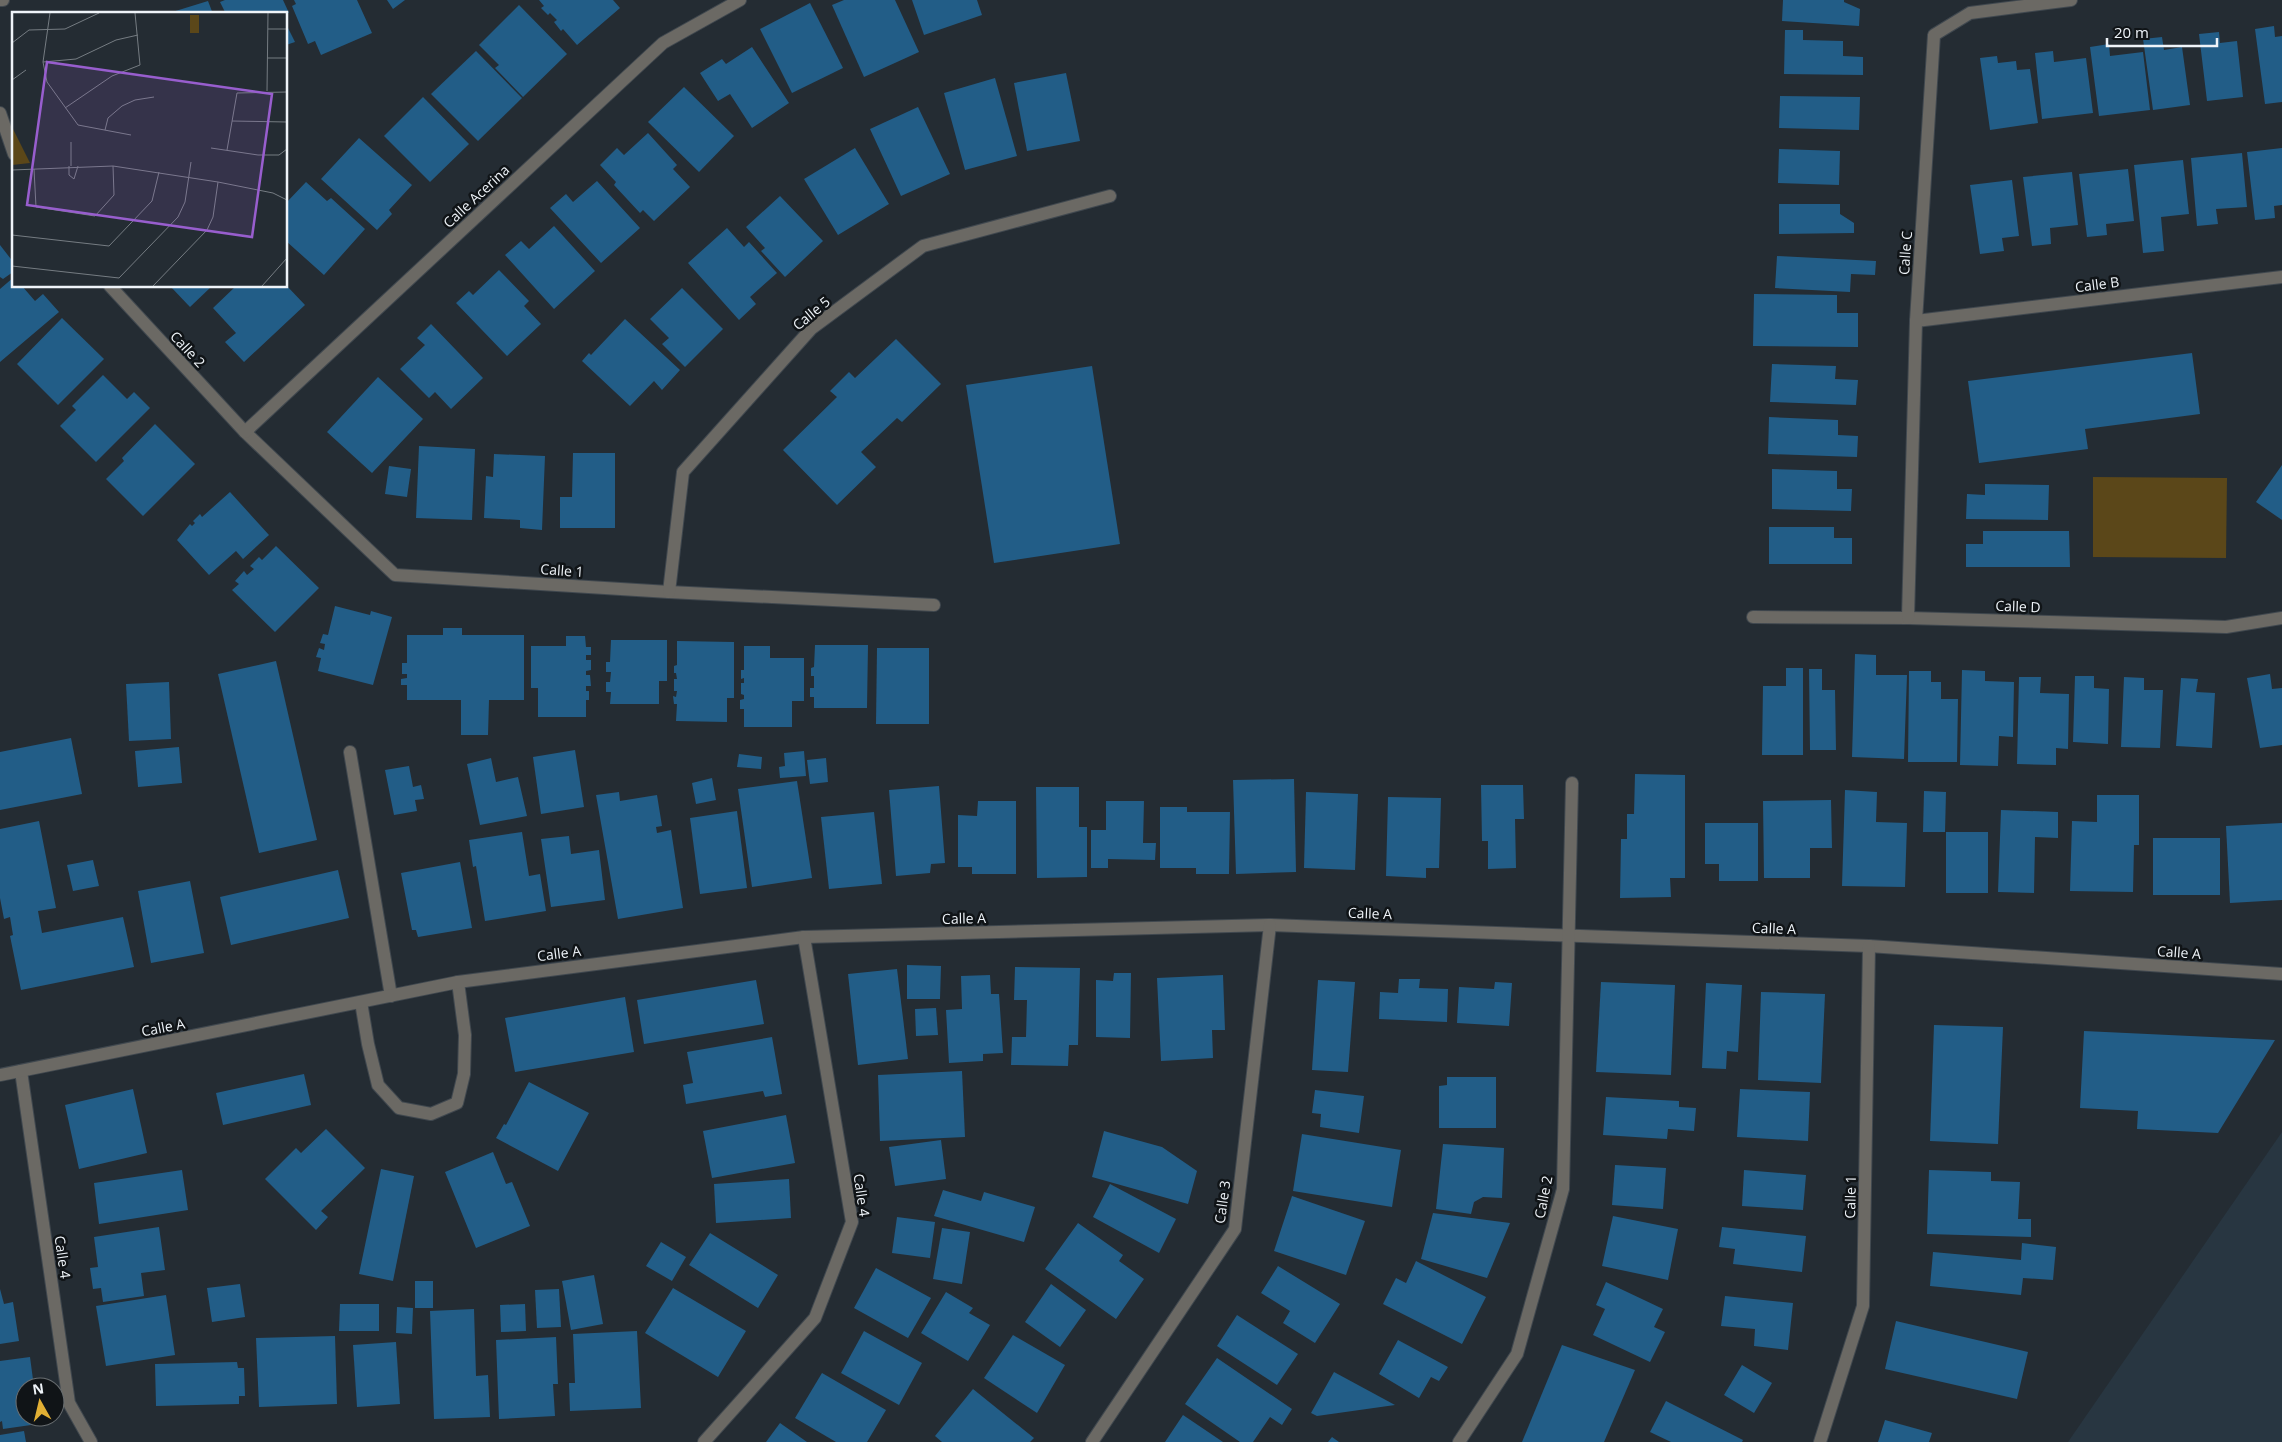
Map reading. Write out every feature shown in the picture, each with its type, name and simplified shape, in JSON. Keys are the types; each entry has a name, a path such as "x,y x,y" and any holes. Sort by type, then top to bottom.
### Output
{"street":[{"name":"Calle Acerina","path":"245,432 663,43 740,0"},
{"name":"Calle C","path":"1908,618 1916,321 1934,35 1970,13 2071,0"},
{"path":"0,113 12,148"},
{"name":"Calle 5","path":"669,592 684,472 811,329 923,246 1110,196"},
{"name":"Calle B","path":"1916,321 2282,277"},
{"name":"Calle 2","path":"112,288 245,432"},
{"name":"Calle 1","path":"245,432 395,575 669,592 934,605"},
{"name":"Calle D","path":"1753,617 1908,618 2226,627 2282,618"},
{"path":"350,752 390,996"},
{"name":"Calle 2","path":"1459,1442 1517,1354 1563,1189 1572,783"},
{"name":"Calle A","path":"0,1076 458,982 804,937 1270,926 1869,946 2282,974"},
{"name":"Calle 3","path":"1092,1442 1235,1229 1270,926"},
{"name":"Calle 4","path":"704,1442 815,1318 852,1222 804,937"},
{"name":"Calle 1","path":"1820,1442 1863,1306 1869,946"},
{"path":"361,1002 368,1044 378,1085 399,1108 431,1114 457,1102 464,1074 465,1035 458,982"},
{"name":"Calle 4","path":"21,1071 69,1403 91,1442"}],"shaded area":[{"path":"2093,477 2227,478 2226,558 2093,557"},
{"path":"2282,1132 2282,1442 2068,1442"}],"building":[{"path":"225,0 283,0 289,13 225,12 220,2"},
{"path":"294,0 357,0 372,33 321,55 315,41 308,44 292,6 296,4"},
{"path":"387,0 405,0 393,9"},
{"path":"539,0 613,0 620,8 577,45 563,29 561,31 554,22 557,20 541,8 544,6"},
{"path":"844,0 895,0 919,52 864,77 832,5"},
{"path":"912,0 977,0 982,15 924,35"},
{"path":"1783,0 1844,0 1844,2 1860,9 1859,26 1782,21"},
{"path":"208,1 212,12 172,12"},
{"path":"810,3 843,68 792,93 760,29"},
{"path":"519,5 567,54 523,97 495,68 499,65 479,45"},
{"path":"2274,26 2275,37 2282,36 2282,102 2265,104 2255,29"},
{"path":"288,28 295,42 288,44"},
{"path":"1785,30 1803,30 1803,40 1843,41 1843,56 1863,57 1863,75 1784,74"},
{"path":"2219,32 2220,43 2237,41 2243,97 2207,101 2199,34"},
{"path":"2162,37 2164,50 2182,47 2190,105 2153,110 2143,39"},
{"path":"2109,44 2110,56 2143,52 2150,110 2099,116 2090,47"},
{"path":"752,47 789,103 752,128 730,94 718,101 700,73 722,59 726,64"},
{"path":"476,51 522,98 478,141 431,94"},
{"path":"2053,51 2054,62 2086,58 2093,113 2042,119 2035,53"},
{"path":"1997,56 1998,63 2016,61 2017,70 2030,69 2038,123 1990,130 1980,58"},
{"path":"1066,73 1080,141 1027,151 1014,83"},
{"path":"995,78 1017,156 965,170 944,93"},
{"path":"684,87 734,136 699,172 648,122"},
{"path":"1780,96 1860,97 1859,130 1779,128"},
{"path":"423,97 469,144 430,182 384,136"},
{"path":"918,107 950,174 901,196 870,129"},
{"path":"648,133 677,165 673,169 690,187 654,221 643,210 640,213 614,185 616,182 600,165 617,148 624,155"},
{"path":"359,138 412,185 389,210 392,214 377,230 321,179"},
{"path":"855,148 889,204 838,235 804,179"},
{"path":"2282,148 2282,205 2274,206 2275,218 2255,220 2247,152"},
{"path":"1779,149 1840,151 1839,185 1778,183"},
{"path":"2242,153 2247,207 2216,209 2218,224 2197,226 2191,158"},
{"path":"2183,160 2189,214 2161,217 2164,251 2143,253 2134,165"},
{"path":"2128,169 2134,221 2106,224 2107,235 2087,237 2079,174"},
{"path":"2072,172 2078,225 2050,228 2051,244 2032,246 2023,177"},
{"path":"2012,180 2019,236 2002,238 2004,251 1980,254 1970,185"},
{"path":"597,181 640,228 601,263 550,208 566,194 573,202"},
{"path":"306,182 327,201 331,198 365,229 324,275 288,243 288,201"},
{"path":"780,196 823,241 785,277 761,251 765,248 746,227"},
{"path":"1779,204 1840,204 1840,214 1854,223 1854,233 1779,234"},
{"path":"554,226 595,271 554,309 505,255 521,241 529,249"},
{"path":"727,228 744,247 749,242 777,273 750,297 756,304 739,320 688,263"},
{"path":"0,245 12,260 12,273 3,279 0,277"},
{"path":"1777,256 1876,261 1875,275 1851,274 1850,292 1775,288"},
{"path":"499,270 529,301 524,306 541,324 507,356 456,303 469,291 473,295"},
{"path":"12,279 12,288 24,288 35,301 43,294 59,312 0,362 0,289"},
{"path":"288,287 305,305 244,362 225,342 236,333 213,308 234,288"},
{"path":"172,288 210,288 190,307"},
{"path":"682,288 723,329 685,367 662,344 669,338 650,319"},
{"path":"1754,294 1837,295 1837,313 1858,313 1858,347 1753,346"},
{"path":"62,318 104,359 58,405 17,364"},
{"path":"625,319 680,370 662,390 654,381 630,406 582,361 589,353 591,355"},
{"path":"431,324 483,378 451,409 435,392 429,398 400,369 425,345 417,338"},
{"path":"896,339 941,384 902,422 897,418 861,452 876,467 837,505 783,450 837,397 830,391 849,372 855,378"},
{"path":"2192,353 2200,414 2085,429 2088,449 1979,463 1968,381"},
{"path":"1772,364 1836,366 1835,379 1858,380 1856,405 1770,402"},
{"path":"1092,366 1120,544 994,563 966,385"},
{"path":"103,375 127,399 134,392 150,408 96,462 60,426 76,410 72,406"},
{"path":"378,377 423,419 372,473 327,432"},
{"path":"1769,417 1838,420 1838,435 1858,436 1857,457 1768,454"},
{"path":"155,424 195,464 143,516 106,479 124,461 122,458"},
{"path":"419,446 475,449 472,520 416,518"},
{"path":"573,453 615,453 615,528 560,528 560,497 572,497"},
{"path":"494,454 545,456 542,530 520,528 520,520 484,518 486,476 493,477"},
{"path":"2282,465 2282,520 2256,502"},
{"path":"389,466 411,469 407,497 385,494"},
{"path":"1772,469 1837,471 1837,489 1852,489 1851,511 1772,509"},
{"path":"1985,484 2049,485 2048,520 1966,519 1967,494 1985,495"},
{"path":"230,492 269,535 243,559 236,551 209,575 177,540 190,524 192,526 195,523 193,521 200,514 202,517"},
{"path":"1769,527 1834,527 1834,538 1852,538 1852,564 1769,564"},
{"path":"1983,531 2069,531 2070,567 1966,567 1966,544 1983,544"},
{"path":"276,546 319,588 275,632 232,590 239,584 235,581 244,571 247,575 254,569 250,566 259,557 262,560"},
{"path":"335,606 370,615 371,611 392,617 373,685 318,671 321,658 316,657 319,648 324,650 325,644 320,643 323,634 328,635"},
{"path":"443,628 462,628 462,635 524,635 524,700 489,700 488,735 461,735 461,700 407,700 407,685 401,685 401,679 407,678 407,674 402,674 402,663 407,663 407,635 443,635"},
{"path":"566,636 585,636 586,647 591,647 591,655 586,655 586,660 591,660 591,670 586,671 586,675 590,675 591,686 586,686 586,691 589,691 589,700 586,700 586,717 538,717 538,688 531,688 531,646 566,646"},
{"path":"611,640 667,640 667,681 659,681 659,704 610,704 611,692 606,692 606,682 610,682 611,672 606,672 606,662 610,662"},
{"path":"677,641 734,642 734,698 727,698 727,722 676,721 677,704 674,704 673,696 676,697 677,691 674,691 674,679 677,679 676,673 674,673 674,666 677,665"},
{"path":"815,645 868,645 867,708 814,708 814,697 810,697 810,688 814,688 814,676 811,676 811,668 814,667"},
{"path":"744,646 770,646 770,658 804,658 804,701 792,701 792,727 744,727 744,709 740,709 740,700 744,699 744,695 741,694 741,683 744,683 744,678 741,679 741,670 744,670"},
{"path":"877,648 929,648 929,724 876,724"},
{"path":"1855,654 1876,655 1876,675 1907,675 1904,759 1852,757"},
{"path":"276,661 317,840 259,853 218,674"},
{"path":"1786,668 1803,668 1803,755 1762,755 1763,686 1786,686"},
{"path":"1809,669 1822,669 1822,690 1835,690 1836,750 1810,750"},
{"path":"1962,670 1985,671 1985,681 2014,682 2013,737 1999,736 1998,766 1960,765"},
{"path":"1909,671 1931,671 1931,682 1941,682 1941,699 1958,699 1957,762 1908,762"},
{"path":"2270,674 2272,689 2282,688 2282,745 2260,748 2247,678"},
{"path":"2075,676 2094,676 2094,688 2109,689 2108,744 2073,742"},
{"path":"2019,677 2041,677 2040,693 2069,694 2068,749 2056,748 2056,765 2017,764"},
{"path":"2124,677 2144,678 2144,690 2163,690 2160,748 2121,747"},
{"path":"2181,678 2198,679 2196,692 2215,693 2212,748 2176,746"},
{"path":"169,682 171,739 129,741 126,684"},
{"path":"71,738 82,794 0,810 0,752"},
{"path":"179,747 182,783 138,787 135,751"},
{"path":"575,750 584,807 541,814 533,757"},
{"path":"804,751 806,776 780,778 779,767 785,766 784,753"},
{"path":"739,754 762,757 761,769 737,767"},
{"path":"491,758 496,782 518,777 527,816 480,825 467,764"},
{"path":"826,758 828,782 810,784 807,760"},
{"path":"409,766 413,787 421,785 424,799 415,800 417,811 394,815 385,770"},
{"path":"1635,774 1685,775 1685,878 1670,878 1671,897 1620,898 1621,839 1627,839 1627,814 1634,814"},
{"path":"712,778 716,800 696,804 692,783"},
{"path":"1294,779 1296,872 1236,874 1233,780"},
{"path":"797,781 812,878 752,887 738,789"},
{"path":"1481,785 1523,785 1524,819 1515,819 1516,868 1488,869 1488,841 1482,841"},
{"path":"939,786 945,863 931,864 930,873 896,876 889,790"},
{"path":"1036,787 1079,787 1079,827 1087,827 1087,877 1037,878"},
{"path":"1845,790 1877,792 1876,822 1907,823 1905,887 1842,886"},
{"path":"1924,791 1946,792 1945,832 1923,832"},
{"path":"619,792 620,801 657,795 662,826 656,827 657,833 671,830 683,908 618,919 596,795"},
{"path":"1306,792 1358,794 1355,870 1304,868"},
{"path":"2097,795 2139,795 2139,845 2134,845 2133,892 2070,891 2072,821 2097,822"},
{"path":"1388,797 1441,798 1439,868 1426,868 1426,878 1386,876"},
{"path":"1831,800 1832,848 1810,848 1810,878 1764,878 1763,801"},
{"path":"978,801 1016,801 1016,874 972,874 972,867 958,867 958,815 977,816"},
{"path":"1106,801 1144,801 1143,843 1156,843 1155,860 1108,859 1108,868 1091,868 1091,830 1106,830"},
{"path":"1160,807 1187,807 1187,812 1230,812 1229,874 1196,874 1196,868 1160,868"},
{"path":"2001,810 2058,812 2058,838 2035,837 2034,893 1998,892"},
{"path":"737,811 747,888 700,894 690,818"},
{"path":"874,812 882,884 829,889 821,817"},
{"path":"39,821 56,908 38,911 42,933 123,917 134,967 21,990 10,936 13,935 10,917 4,919 0,898 0,829"},
{"path":"1705,823 1758,823 1758,881 1719,881 1719,864 1705,864"},
{"path":"2282,823 2282,900 2230,903 2226,826"},
{"path":"522,832 529,876 540,874 546,911 485,921 476,866 473,867 469,840"},
{"path":"1946,832 1988,832 1988,893 1946,893"},
{"path":"569,836 571,854 599,850 605,900 551,907 541,839"},
{"path":"2153,838 2220,838 2220,895 2153,895"},
{"path":"93,860 99,886 73,891 67,865"},
{"path":"460,862 472,928 418,937 416,930 412,930 401,873"},
{"path":"338,870 349,918 231,945 220,897"},
{"path":"190,881 204,953 151,963 138,891"},
{"path":"907,965 941,966 940,999 907,999"},
{"path":"1015,967 1080,968 1078,1045 1069,1045 1068,1066 1011,1065 1012,1037 1026,1037 1027,1000 1014,1000"},
{"path":"897,969 908,1059 858,1065 848,974"},
{"path":"1114,973 1131,973 1130,1038 1096,1037 1096,980 1113,981"},
{"path":"990,975 991,994 999,994 1003,1053 983,1054 983,1061 949,1063 946,1010 962,1009 961,976"},
{"path":"1223,975 1225,1030 1212,1030 1213,1058 1161,1061 1157,978"},
{"path":"1399,979 1420,979 1419,988 1448,989 1447,1022 1379,1019 1380,992 1398,993"},
{"path":"756,980 764,1024 644,1044 637,1000"},
{"path":"1318,980 1355,982 1348,1072 1312,1070"},
{"path":"1495,982 1512,983 1509,1026 1457,1023 1459,987 1494,989"},
{"path":"1601,982 1675,985 1671,1075 1596,1072"},
{"path":"1706,983 1742,985 1738,1052 1727,1051 1726,1069 1702,1068"},
{"path":"1761,992 1825,994 1821,1083 1758,1080"},
{"path":"625,997 634,1052 515,1072 505,1018"},
{"path":"936,1008 938,1035 916,1036 915,1009"},
{"path":"1934,1025 2003,1027 1998,1144 1930,1141"},
{"path":"2084,1031 2275,1040 2218,1133 2137,1129 2138,1111 2080,1108"},
{"path":"772,1037 782,1094 765,1097 763,1091 686,1104 683,1085 693,1083 687,1052"},
{"path":"962,1071 965,1137 880,1141 878,1075"},
{"path":"304,1074 311,1105 223,1125 216,1093"},
{"path":"1447,1077 1496,1077 1496,1128 1439,1128 1439,1086 1447,1085"},
{"path":"529,1082 589,1113 558,1171 496,1138 504,1124 506,1125"},
{"path":"133,1089 147,1153 79,1169 65,1105"},
{"path":"1740,1089 1810,1092 1808,1141 1737,1137"},
{"path":"1315,1090 1364,1096 1359,1133 1320,1127 1321,1114 1312,1113"},
{"path":"1606,1097 1679,1101 1679,1107 1696,1108 1694,1131 1668,1129 1667,1139 1603,1135"},
{"path":"786,1115 795,1163 712,1178 703,1131"},
{"path":"326,1129 365,1168 321,1211 328,1217 316,1230 265,1179 296,1148 301,1153"},
{"path":"1104,1131 1162,1147 1197,1171 1188,1204 1092,1177"},
{"path":"1302,1134 1401,1150 1392,1207 1293,1191"},
{"path":"941,1140 946,1179 895,1186 889,1147"},
{"path":"1443,1144 1504,1148 1502,1198 1483,1197 1474,1202 1471,1214 1436,1209"},
{"path":"493,1152 506,1184 512,1182 530,1226 476,1248 445,1172"},
{"path":"1615,1165 1666,1168 1663,1209 1612,1205"},
{"path":"381,1169 414,1176 393,1281 359,1274"},
{"path":"182,1170 188,1210 99,1224 94,1183"},
{"path":"1744,1170 1806,1175 1803,1210 1742,1206"},
{"path":"1929,1170 1991,1172 1991,1181 2020,1182 2018,1219 2031,1219 2031,1237 1927,1234"},
{"path":"789,1179 791,1218 716,1223 714,1184"},
{"path":"1110,1184 1176,1219 1159,1253 1093,1217"},
{"path":"943,1190 981,1201 984,1192 1035,1207 1024,1242 934,1216"},
{"path":"1292,1196 1365,1221 1346,1275 1274,1251"},
{"path":"1433,1213 1510,1223 1487,1278 1421,1259"},
{"path":"1613,1216 1678,1229 1668,1280 1602,1266"},
{"path":"897,1217 935,1222 930,1258 892,1253"},
{"path":"1078,1223 1123,1255 1119,1261 1144,1279 1116,1319 1045,1269"},
{"path":"159,1227 165,1270 141,1273 144,1296 103,1302 101,1288 93,1289 90,1268 98,1267 94,1237"},
{"path":"1722,1227 1806,1236 1802,1272 1733,1264 1735,1249 1719,1247"},
{"path":"942,1228 970,1232 962,1284 933,1279"},
{"path":"710,1233 778,1275 758,1308 689,1265"},
{"path":"661,1242 686,1257 672,1281 646,1266"},
{"path":"2022,1243 2056,1247 2053,1280 2023,1278 2021,1295 1930,1286 1933,1252 2021,1260"},
{"path":"1416,1261 1486,1297 1462,1344 1383,1304 1396,1278 1406,1283"},
{"path":"1278,1266 1340,1304 1315,1343 1283,1323 1290,1311 1261,1293"},
{"path":"876,1268 931,1298 908,1338 854,1308"},
{"path":"594,1275 603,1324 571,1330 562,1281"},
{"path":"415,1281 433,1281 433,1308 415,1308"},
{"path":"1606,1282 1663,1309 1654,1327 1665,1332 1650,1362 1593,1335 1605,1309 1596,1305"},
{"path":"240,1284 245,1317 212,1322 207,1288"},
{"path":"1051,1284 1086,1310 1060,1347 1025,1322"},
{"path":"673,1288 746,1331 718,1377 645,1333"},
{"path":"0,1289 4,1304 13,1302 19,1341 0,1344"},
{"path":"559,1289 561,1327 537,1328 535,1290"},
{"path":"946,1292 973,1308 969,1313 990,1325 968,1361 921,1333"},
{"path":"166,1295 175,1355 106,1366 96,1306"},
{"path":"1725,1296 1793,1303 1788,1350 1754,1346 1755,1329 1721,1326"},
{"path":"340,1304 379,1304 379,1331 339,1331"},
{"path":"525,1304 526,1331 501,1332 500,1305"},
{"path":"397,1307 413,1308 412,1334 396,1333"},
{"path":"474,1309 476,1376 488,1375 490,1417 434,1419 430,1311"},
{"path":"1237,1315 1298,1354 1277,1385 1217,1346"},
{"path":"1896,1321 2028,1352 2017,1399 1885,1369"},
{"path":"637,1331 641,1408 570,1411 569,1383 575,1383 573,1334"},
{"path":"864,1331 922,1363 899,1405 841,1373"},
{"path":"1013,1335 1065,1365 1037,1413 984,1378"},
{"path":"335,1336 337,1404 259,1407 256,1338"},
{"path":"556,1337 558,1384 553,1384 555,1416 499,1419 496,1340"},
{"path":"1398,1340 1448,1367 1439,1381 1431,1377 1419,1398 1379,1374"},
{"path":"396,1342 400,1404 357,1407 353,1345"},
{"path":"1562,1345 1635,1370 1604,1442 1522,1442"},
{"path":"30,1357 33,1377 15,1377 15,1427 17,1427 3,1429 2,1421 0,1422 0,1361"},
{"path":"1217,1358 1292,1409 1282,1425 1270,1417 1253,1442 1240,1442 1185,1404"},
{"path":"237,1362 238,1368 244,1368 245,1396 239,1396 239,1404 156,1406 155,1364"},
{"path":"1742,1365 1772,1383 1754,1413 1724,1395"},
{"path":"1334,1372 1395,1405 1317,1416 1311,1413"},
{"path":"822,1373 886,1410 867,1442 836,1442 795,1418"},
{"path":"973,1389 1034,1438 1030,1442 942,1442 935,1436"},
{"path":"1666,1401 1743,1440 1742,1442 1671,1442 1650,1432"},
{"path":"1183,1415 1223,1442 1165,1442"},
{"path":"1885,1420 1932,1433 1929,1442 1878,1442"},
{"path":"780,1423 807,1442 766,1442"},
{"path":"24,1431 26,1442 0,1442 0,1435"},
{"path":"1332,1437 1339,1442 1328,1442"}]}
